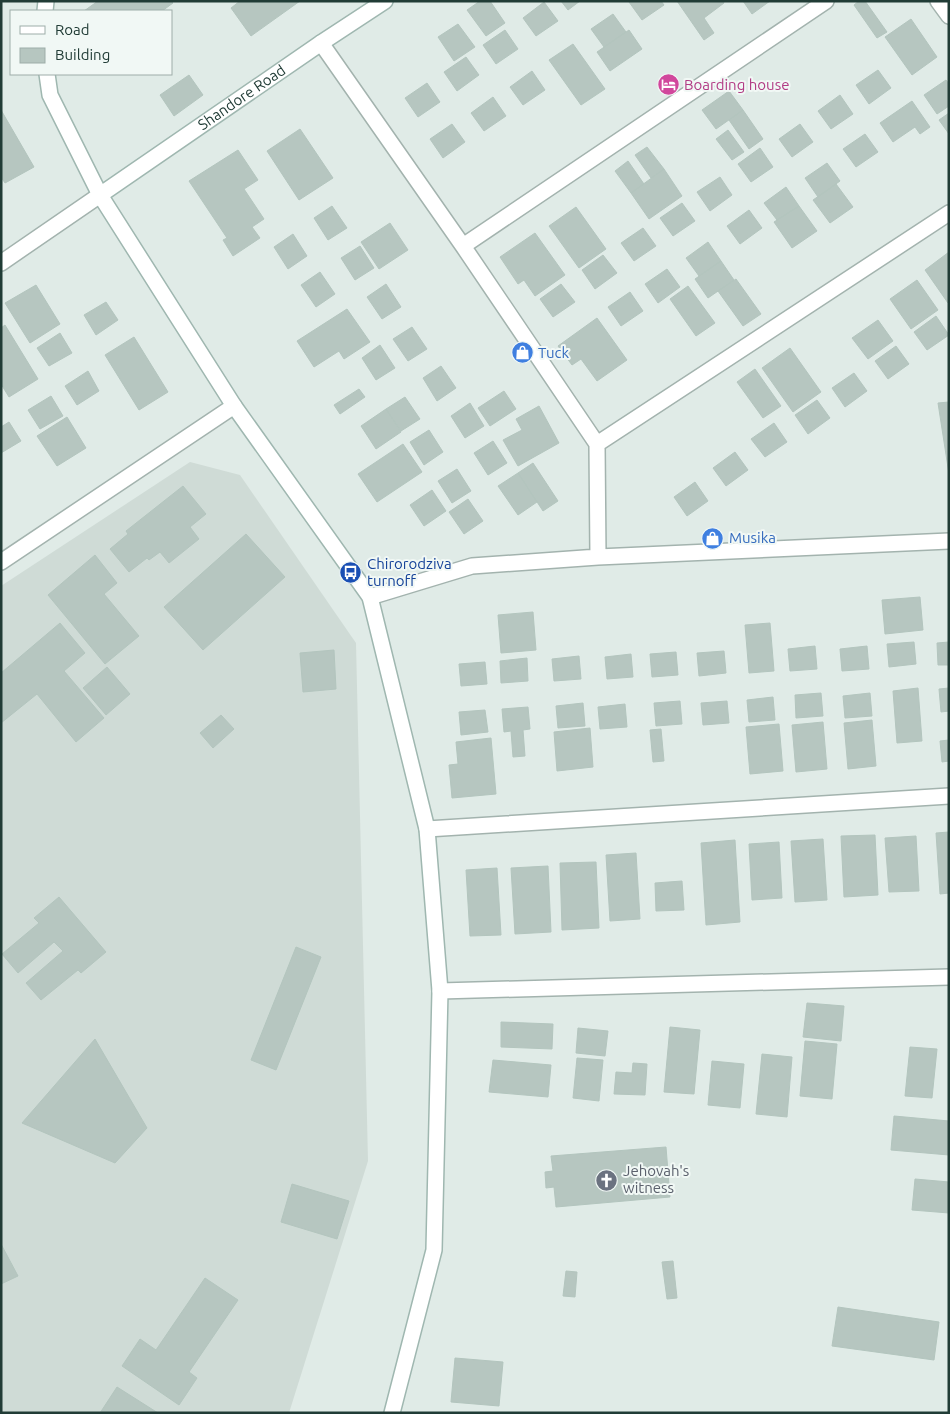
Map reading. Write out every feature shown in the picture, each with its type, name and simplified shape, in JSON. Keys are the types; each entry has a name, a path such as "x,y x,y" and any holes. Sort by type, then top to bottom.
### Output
{"street":[{"name":"Shandore Road","path":"1,263 384,1"},
{"path":"463,246 826,1"},
{"path":"938,1 949,16"},
{"path":"321,43 598,444 598,558"},
{"path":"47,75 50,95 100,195 234,406 370,597 427,829 440,991 434,1250 392,1413"},
{"path":"598,444 949,213"},
{"path":"1,562 234,406"},
{"path":"370,597 472,566 949,541"},
{"path":"427,829 949,796"},
{"path":"440,991 949,977"}],"shaded area":[{"path":"190,462 240,475 356,643 368,1161 289,1413 1,1413 1,586"}],"building":[{"path":"98,1 171,1 173,3 163,10 85,10"},
{"path":"240,1 300,1 251,36 231,8"},
{"path":"480,1 490,1 505,23 486,36 467,10"},
{"path":"561,1 580,1 568,10"},
{"path":"630,1 661,1 664,5 642,20"},
{"path":"677,1 723,1 724,3 704,18 714,33 704,40"},
{"path":"743,1 770,1 752,14"},
{"path":"859,1 865,1 887,32 877,38 854,5"},
{"path":"544,2 558,21 536,36 523,18"},
{"path":"613,14 626,32 604,47 591,29"},
{"path":"911,19 937,57 912,75 885,37"},
{"path":"458,24 475,47 454,61 438,37"},
{"path":"505,30 518,49 496,64 483,45"},
{"path":"629,30 642,49 610,71 597,52"},
{"path":"573,44 605,89 581,105 549,60"},
{"path":"466,57 479,75 457,91 444,72"},
{"path":"878,70 891,88 869,104 856,85"},
{"path":"532,71 545,90 523,105 510,87"},
{"path":"189,75 203,95 174,116 160,95"},
{"path":"946,80 949,84 949,106 937,114 924,95"},
{"path":"427,83 440,102 418,117 405,98"},
{"path":"729,91 743,110 716,129 702,110"},
{"path":"840,95 853,114 831,129 818,111"},
{"path":"493,97 506,116 484,131 471,113"},
{"path":"912,101 930,127 920,134 915,127 893,142 880,123"},
{"path":"1,110 34,167 5,183 1,177"},
{"path":"743,110 763,139 749,149 729,120"},
{"path":"949,113 949,134 939,120"},
{"path":"452,124 465,142 443,158 430,139"},
{"path":"800,124 813,142 792,157 779,139"},
{"path":"300,129 333,178 299,200 267,151"},
{"path":"728,130 744,152 732,160 716,139"},
{"path":"865,134 878,152 856,167 843,149"},
{"path":"647,147 664,169 651,178 635,155"},
{"path":"760,148 773,167 751,182 738,164"},
{"path":"238,150 258,180 244,189 264,219 252,227 260,238 233,256 223,240 227,238 189,181"},
{"path":"628,161 644,184 631,193 615,171"},
{"path":"827,163 840,181 818,197 805,178"},
{"path":"664,169 682,196 649,219 631,193"},
{"path":"720,177 732,195 710,211 697,192"},
{"path":"836,184 853,207 830,223 813,200"},
{"path":"786,187 799,206 777,220 764,203"},
{"path":"682,203 695,221 673,236 660,218"},
{"path":"332,206 347,228 328,240 314,218"},
{"path":"799,206 817,231 792,248 774,222"},
{"path":"576,207 606,249 579,268 549,226"},
{"path":"749,210 762,228 740,244 727,226"},
{"path":"390,223 408,250 379,269 361,242"},
{"path":"643,228 656,246 634,261 621,243"},
{"path":"535,233 565,275 535,296 524,280 518,284 500,257"},
{"path":"293,234 307,256 288,269 274,247"},
{"path":"708,242 721,261 699,276 686,258"},
{"path":"360,246 374,268 355,280 341,258"},
{"path":"949,252 949,303 948,303 925,270"},
{"path":"603,255 617,273 595,289 582,270"},
{"path":"721,261 734,280 708,298 695,279"},
{"path":"667,269 680,287 658,303 645,284"},
{"path":"320,272 335,294 316,307 301,285"},
{"path":"736,279 761,314 743,326 718,291"},
{"path":"917,280 938,310 911,329 890,299"},
{"path":"386,284 401,307 382,319 367,297"},
{"path":"561,284 575,302 553,317 540,299"},
{"path":"36,285 60,324 30,343 5,303"},
{"path":"688,286 715,323 696,336 670,299"},
{"path":"630,292 643,311 621,326 608,307"},
{"path":"106,302 118,320 96,335 84,315"},
{"path":"347,309 370,342 344,359 339,351 314,367 297,341"},
{"path":"936,316 949,335 927,350 914,332"},
{"path":"597,318 627,360 597,381 581,359 572,365 558,346"},
{"path":"878,320 893,341 868,359 852,338"},
{"path":"5,325 38,379 9,397 1,384 1,328"},
{"path":"412,327 427,349 408,361 393,339"},
{"path":"60,333 72,353 49,366 37,348"},
{"path":"134,337 168,392 139,410 105,355"},
{"path":"380,345 395,368 376,380 362,358"},
{"path":"896,346 909,364 888,379 875,361"},
{"path":"790,348 821,392 793,412 762,368"},
{"path":"441,366 456,388 437,401 423,378"},
{"path":"755,369 781,406 763,418 737,382"},
{"path":"88,371 99,391 77,405 65,386"},
{"path":"854,373 867,391 845,407 832,388"},
{"path":"359,389 365,397 340,414 334,405"},
{"path":"504,391 516,409 490,426 478,408"},
{"path":"51,396 63,416 40,429 28,410"},
{"path":"405,397 420,419 401,431 386,409"},
{"path":"817,400 830,418 808,434 795,415"},
{"path":"949,402 949,474 938,403"},
{"path":"470,403 484,426 465,438 451,416"},
{"path":"539,406 559,443 518,466 503,440 522,430 516,419"},
{"path":"386,409 401,432 376,449 361,426"},
{"path":"67,417 86,448 57,466 37,436"},
{"path":"9,422 21,441 1,453 1,427"},
{"path":"774,423 787,442 765,457 751,439"},
{"path":"429,430 443,452 424,465 410,442"},
{"path":"493,441 507,463 488,475 474,453"},
{"path":"403,444 422,472 377,502 358,474"},
{"path":"735,452 748,470 726,486 713,468"},
{"path":"533,463 558,501 543,511 518,473"},
{"path":"457,469 471,491 452,503 438,481"},
{"path":"518,473 537,502 518,515 498,486"},
{"path":"695,482 708,501 687,516 674,497"},
{"path":"183,486 206,514 190,527 199,539 169,563 160,552 149,560 147,558 129,572 110,549 128,534 126,531"},
{"path":"432,490 446,511 424,526 410,505"},
{"path":"468,499 483,521 464,534 449,512"},
{"path":"246,534 285,577 203,650 164,607"},
{"path":"95,555 117,583 104,594 139,636 105,664 48,595"},
{"path":"920,597 923,630 885,634 882,600"},
{"path":"533,612 536,650 501,653 498,615"},
{"path":"60,623 85,653 64,671 104,718 76,742 37,694 1,723 1,673"},
{"path":"770,623 774,671 749,673 745,625"},
{"path":"914,642 916,664 889,667 887,644"},
{"path":"949,642 949,665 938,665 937,643"},
{"path":"815,646 817,669 790,671 788,649"},
{"path":"867,646 869,669 842,671 840,649"},
{"path":"334,650 336,689 303,692 300,653"},
{"path":"724,651 726,673 699,676 697,653"},
{"path":"676,652 678,675 652,677 650,654"},
{"path":"631,654 633,677 607,679 605,657"},
{"path":"579,656 581,679 554,681 552,659"},
{"path":"527,658 528,681 501,683 500,661"},
{"path":"485,662 487,684 461,686 459,664"},
{"path":"107,667 130,694 106,715 83,688"},
{"path":"918,688 922,741 897,743 893,691"},
{"path":"949,688 949,711 941,712 939,689"},
{"path":"821,693 823,716 796,718 795,695"},
{"path":"870,693 872,716 845,718 843,696"},
{"path":"773,697 775,720 749,722 747,700"},
{"path":"680,701 682,724 656,726 654,703"},
{"path":"727,701 729,723 703,725 701,703"},
{"path":"583,703 585,726 558,728 556,706"},
{"path":"625,704 627,727 600,729 598,707"},
{"path":"528,707 530,729 523,730 525,756 513,757 511,731 504,732 502,709"},
{"path":"485,710 488,732 461,735 459,712"},
{"path":"221,715 234,729 213,748 200,733"},
{"path":"872,720 876,766 848,769 844,723"},
{"path":"823,722 827,769 796,772 792,725"},
{"path":"779,724 783,771 750,774 746,727"},
{"path":"590,728 593,767 557,771 554,732"},
{"path":"661,729 664,761 653,762 650,730"},
{"path":"491,738 496,794 452,798 449,765 458,764 456,742"},
{"path":"949,740 949,761 942,762 940,741"},
{"path":"949,832 949,893 940,894 936,833"},
{"path":"875,835 878,895 844,897 841,836"},
{"path":"916,836 919,891 889,892 885,838"},
{"path":"823,839 827,900 795,902 791,841"},
{"path":"735,840 740,922 706,925 701,843"},
{"path":"779,842 782,898 752,900 749,844"},
{"path":"636,853 640,919 610,921 606,855"},
{"path":"596,862 599,928 562,930 560,863"},
{"path":"548,866 551,932 515,934 511,868"},
{"path":"497,868 501,935 470,936 466,870"},
{"path":"682,881 684,910 656,911 655,883"},
{"path":"59,897 106,952 81,973 78,970 41,1000 26,983 63,951 54,942 18,973 2,954 39,923 34,918"},
{"path":"296,947 321,957 276,1070 251,1060"},
{"path":"807,1003 844,1006 841,1041 803,1037"},
{"path":"501,1022 553,1024 552,1049 501,1047"},
{"path":"670,1027 700,1030 694,1094 664,1092"},
{"path":"578,1028 608,1031 605,1056 576,1053"},
{"path":"95,1039 147,1128 115,1163 22,1123"},
{"path":"805,1041 837,1044 832,1099 800,1096"},
{"path":"910,1047 937,1049 932,1098 905,1096"},
{"path":"762,1054 792,1057 787,1117 756,1114"},
{"path":"577,1058 603,1060 599,1101 573,1098"},
{"path":"493,1060 551,1065 548,1097 489,1092"},
{"path":"712,1061 744,1064 740,1108 708,1105"},
{"path":"633,1063 647,1064 645,1095 614,1094 616,1072 632,1073"},
{"path":"894,1116 949,1121 949,1155 891,1150"},
{"name":"Jehovah's witness","path":"666,1147 670,1197 556,1207 554,1187 546,1188 545,1172 553,1171 551,1156"},
{"path":"915,1179 949,1182 949,1213 912,1210"},
{"path":"292,1184 349,1201 337,1239 281,1222"},
{"path":"1,1244 18,1276 1,1284"},
{"path":"673,1261 677,1298 667,1299 662,1262"},
{"path":"566,1271 577,1272 575,1297 563,1296"},
{"path":"205,1278 238,1300 189,1372 197,1378 179,1405 122,1366 140,1339 156,1350"},
{"path":"838,1307 939,1322 934,1360 832,1346"},
{"path":"455,1358 503,1362 499,1406 451,1402"},
{"path":"117,1387 158,1413 100,1413"}],"place":[{"name":"Boarding house","path":"668,85"},
{"name":"Tuck","path":"522,353"},
{"name":"Musika","path":"713,538"},
{"name":"Chirorodziva turnoff","path":"351,573"},
{"name":"Jehovah's witness","path":"607,1180"}]}
